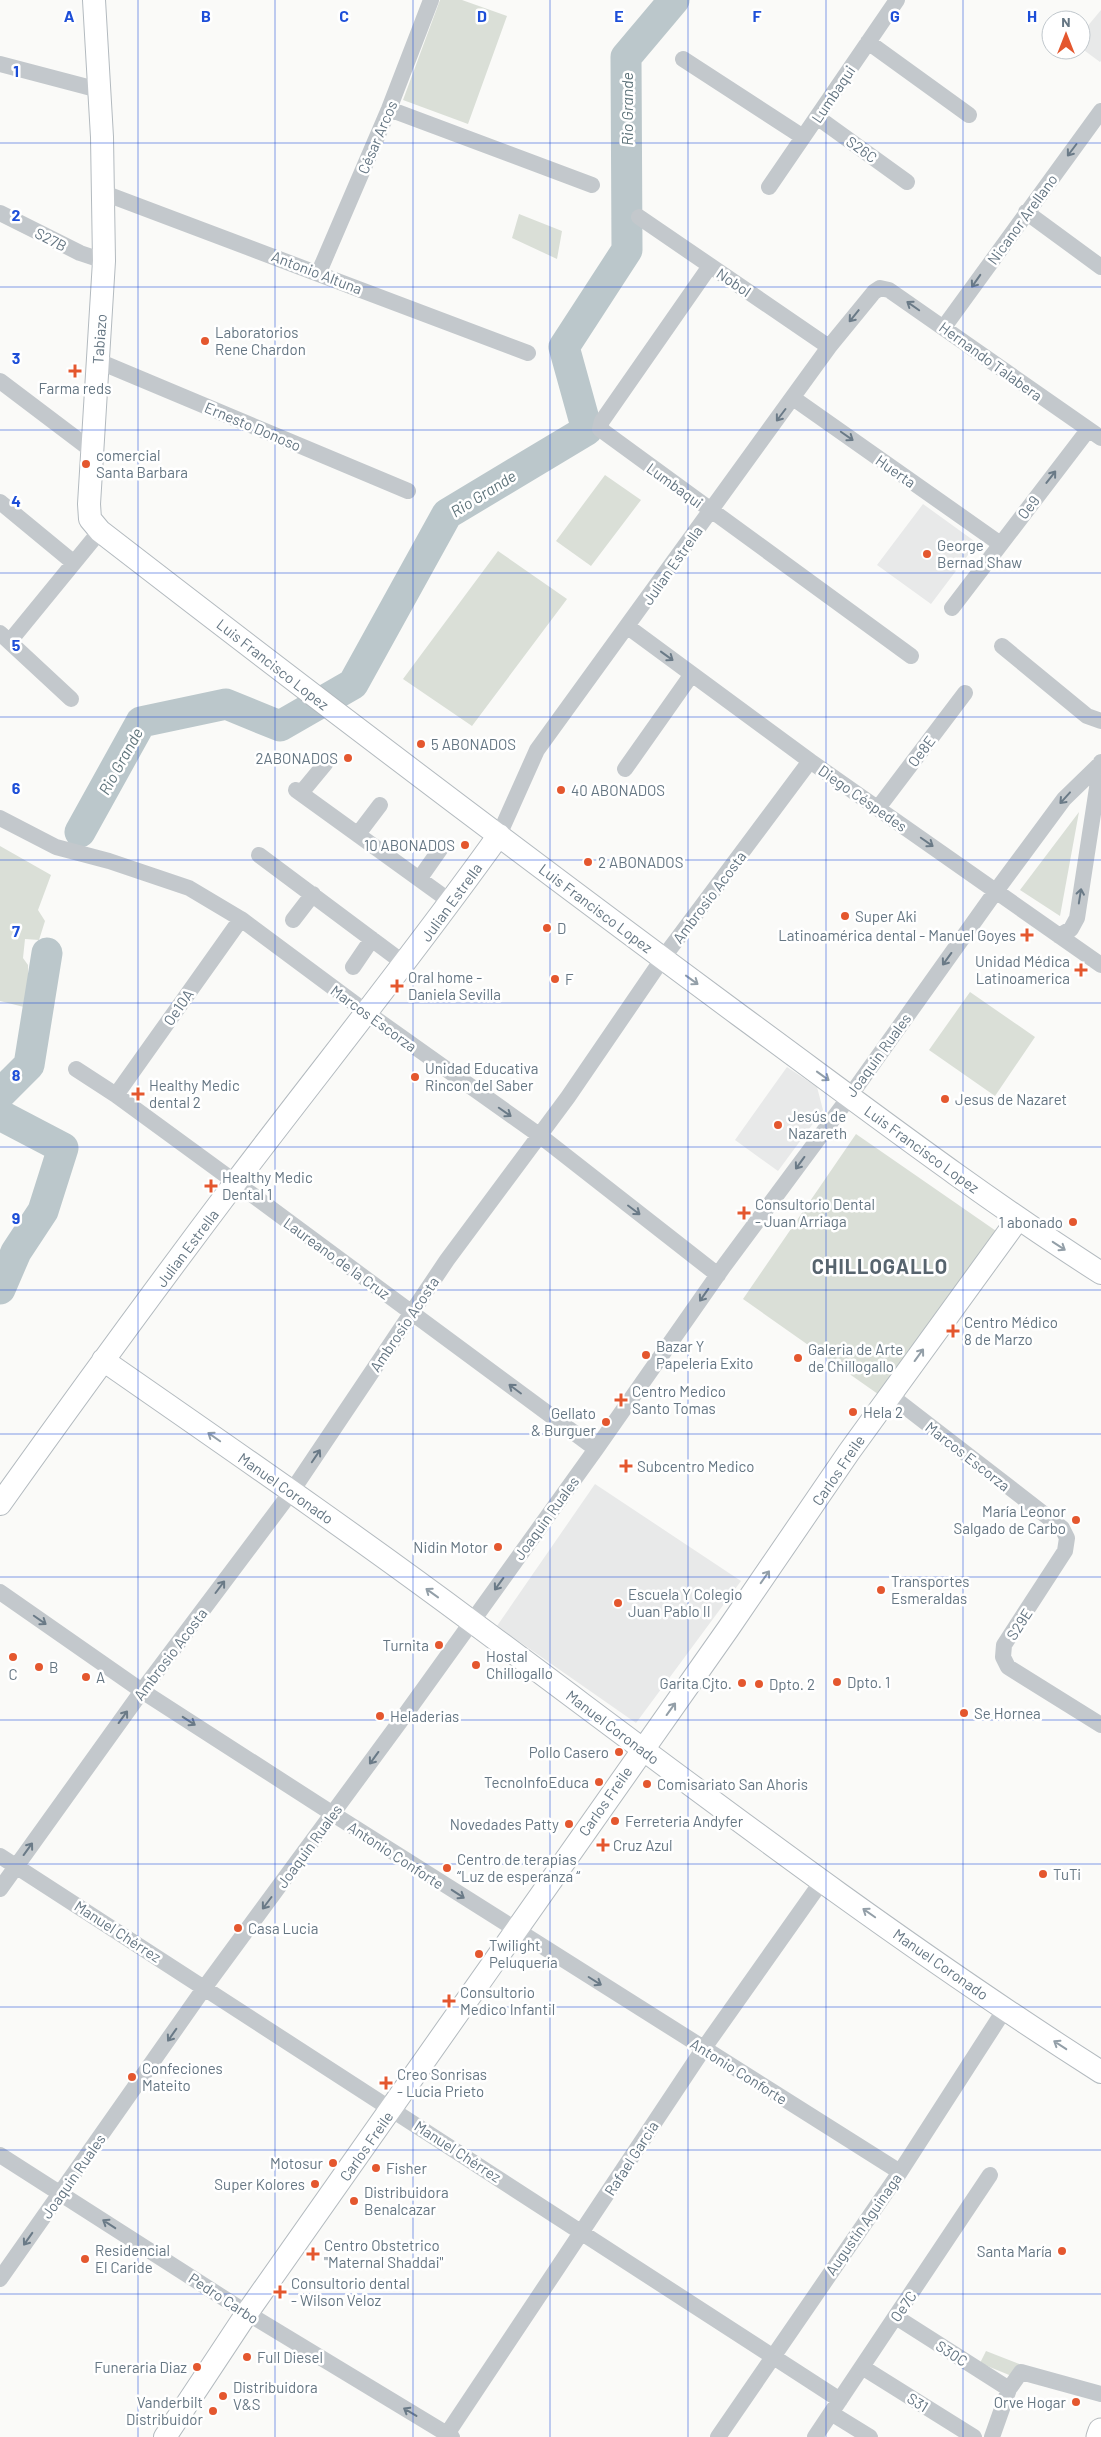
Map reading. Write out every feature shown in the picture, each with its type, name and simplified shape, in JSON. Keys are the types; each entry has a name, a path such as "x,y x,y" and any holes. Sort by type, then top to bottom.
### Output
{"main road":[{"path":"1100,2437 1101,2431"}],"street":[{"name":"Tabiazo","path":"94,0 104,193 104,261 90,449 90,515 92,523 100,532"},
{"name":"César Arcos","path":"319,272 389,109 431,0"},
{"name":"Lumbaqui","path":"769,187 897,0"},
{"path":"868,42 969,115"},
{"path":"683,59 803,137"},
{"path":"0,64 99,90"},
{"path":"389,109 592,185"},
{"name":"Nicanor Arellano","path":"944,327 1101,111"},
{"name":"S26C","path":"817,117 907,182"},
{"name":"Antonio Altuna","path":"104,193 319,272 528,353"},
{"path":"1026,212 1101,267"},
{"name":"S27B","path":"0,213 80,253 104,261"},
{"name":"Nobol","path":"640,217 830,347"},
{"name":"Lumbaqui","path":"710,266 602,421 600,429 911,656"},
{"name":"Hernando Talabera","path":"880,288 889,290 944,327 1094,434"},
{"name":"Julian Estrella","path":"0,1504 103,1360 235,1182 451,902 499,835 537,750 830,347 874,292 880,288"},
{"name":"Ernesto Donoso","path":"98,361 408,491"},
{"path":"0,381 90,449"},
{"name":"Huerta","path":"793,398 999,543"},
{"name":"Oe9","path":"952,608 999,543 1094,434"},
{"path":"0,502 74,563"},
{"path":"71,699 5,637 74,563 100,532"},
{"name":"Luis Francisco Lopez","path":"100,532 346,721 663,958 1018,1219 1101,1273"},
{"name":"Diego Céspedes","path":"628,627 810,761 1101,965"},
{"path":"1002,646 1087,716 1101,721"},
{"path":"625,769 692,674"},
{"name":"Oe8E","path":"878,808 965,694"},
{"name":"Ambrosio Acosta","path":"0,1889 142,1690 292,1491 447,1260 540,1136 663,958 810,761"},
{"path":"1059,936 1071,929 1077,918 1101,762"},
{"name":"Joaquin Ruales","path":"0,2279 205,1987 333,1814 596,1449 718,1275 850,1096 996,891 1064,799 1101,762"},
{"path":"325,764 299,791 451,902"},
{"path":"358,834 380,805"},
{"name":"Marcos Escorza","path":"0,818 56,847 109,861 189,888 241,919 366,1012 540,1136 718,1275"},
{"path":"420,878 441,848"},
{"path":"259,854 405,964"},
{"path":"293,920 313,894"},
{"name":"Oe10A","path":"116,1095 241,919"},
{"path":"354,967 372,939"},
{"name":"Laureano de la Cruz","path":"76,1069 116,1095 596,1449"},
{"name":"Carlos Freile","path":"165,2437 247,2313 393,2108 514,1930 734,1622 849,1452 1018,1219"},
{"name":"Manuel Coronado","path":"103,1360 292,1491 472,1621 822,1881 1005,2009 1101,2072"},
{"name":"Marcos Escorza","path":"890,1395 1062,1528 1067,1538"},
{"name":"S29E","path":"1067,1538 1065,1551 1004,1645 1002,1657 1008,1667 1101,1725"},
{"name":"Antonio Conforte","path":"0,1592 142,1690 333,1814 900,2172"},
{"name":"Manuel Chérrez","path":"0,1856 393,2108 772,2356 836,2406 870,2437"},
{"name":"Rafael Garcia","path":"448,2436 704,2048 822,1881"},
{"name":"Augustín Aguinaga","path":"718,2437 900,2172 1005,2009"},
{"name":"Pedro Carbo","path":"0,2155 247,2313 448,2436"},
{"name":"Oe7C","path":"815,2437 990,2175"},
{"name":"S30C","path":"896,2317 1009,2389"},
{"name":"S31","path":"862,2367 974,2437"},
{"path":"992,2437 1009,2389 1021,2372 1101,2394"}],"shaded area":[{"path":"440,0 462,0 507,16 468,124 403,100"},
{"path":"1101,10 1100,62 1091,55 1091,22"},
{"path":"519,214 562,231 557,259 512,238"},
{"path":"605,475 641,500 591,566 556,541"},
{"name":"George Bernad Shaw","path":"923,504 977,543 931,604 877,565"},
{"path":"498,551 567,599 472,726 403,679"},
{"path":"1079,812 1060,916 1020,890"},
{"path":"0,846 51,875 38,910 45,921 39,940 25,939 23,958 28,965 28,1008 0,1001"},
{"path":"970,992 1035,1037 995,1096 929,1050"},
{"name":"Jesús de Nazareth","path":"787,1067 817,1087 823,1110 778,1171 735,1140"},
{"path":"856,1134 999,1233 885,1399 743,1299"},
{"name":"Escuela Y Colegio Juan Pablo II","path":"595,1484 741,1581 636,1723 497,1626"},
{"path":"986,2351 1022,2365 1014,2377 980,2363"}],"waterway":[{"name":"Rio Grande","path":"80,832 141,722 226,704 280,726 353,684 447,514 587,430 564,347 627,250 626,57 674,0"},
{"name":"Rio Grande","path":"0,1094 29,1065 47,953"},
{"name":"Rio Grande","path":"0,1115 63,1148 43,1211 16,1252 0,1289"}],"place":[{"name":"Laboratorios Rene Chardon","path":"205,341"},
{"name":"Farma reds","path":"75,371"},
{"name":"comercial Santa Barbara","path":"86,464"},
{"name":"George Bernad Shaw","path":"927,554"},
{"name":"5 ABONADOS","path":"421,744"},
{"name":"2ABONADOS","path":"348,758"},
{"name":"40 ABONADOS","path":"561,790"},
{"name":"10 ABONADOS","path":"465,845"},
{"name":"2 ABONADOS","path":"588,862"},
{"name":"Super Aki","path":"845,916"},
{"name":"D","path":"547,928"},
{"name":"Latinoamérica dental - Manuel Goyes","path":"1027,935"},
{"name":"Unidad Médica Latinoamerica","path":"1081,970"},
{"name":"F","path":"555,979"},
{"name":"Oral home - Daniela Sevilla","path":"397,986"},
{"name":"Unidad Educativa Rincon del Saber","path":"415,1077"},
{"name":"Healthy Medic dental 2","path":"138,1094"},
{"name":"Jesus de Nazaret","path":"945,1099"},
{"name":"Jesús de Nazareth","path":"778,1125"},
{"name":"Healthy Medic Dental 1","path":"211,1186"},
{"name":"Consultorio Dental - Juan Arriaga","path":"744,1213"},
{"name":"1 abonado","path":"1073,1222"},
{"name":"Centro Médico 8 de Marzo","path":"953,1331"},
{"name":"Bazar Y Papeleria Exito","path":"646,1355"},
{"name":"Galeria de Arte de Chillogallo","path":"798,1358"},
{"name":"Centro Medico Santo Tomas","path":"621,1400"},
{"name":"Hela 2","path":"853,1412"},
{"name":"Gellato & Burguer","path":"606,1422"},
{"name":"Subcentro Medico","path":"626,1466"},
{"name":"María Leonor Salgado de Carbo","path":"1076,1520"},
{"name":"Nidin Motor","path":"498,1547"},
{"name":"Transportes Esmeraldas","path":"881,1590"},
{"name":"Escuela Y Colegio Juan Pablo II","path":"618,1603"},
{"name":"Turnita","path":"439,1645"},
{"name":"C","path":"13,1657"},
{"name":"Hostal Chillogallo","path":"476,1665"},
{"name":"B","path":"39,1667"},
{"name":"A","path":"86,1677"},
{"name":"Dpto. 1","path":"837,1682"},
{"name":"Garita Cjto.","path":"742,1683"},
{"name":"Dpto. 2","path":"759,1684"},
{"name":"Se Hornea","path":"964,1713"},
{"name":"Heladerias","path":"380,1716"},
{"name":"Pollo Casero","path":"619,1752"},
{"name":"TecnoInfoEduca","path":"599,1782"},
{"name":"Comisariato San Ahoris","path":"647,1784"},
{"name":"Ferreteria Andyfer","path":"615,1821"},
{"name":"Novedades Patty","path":"569,1824"},
{"name":"Cruz Azul","path":"603,1845"},
{"name":"Centro de terapias “Luz de esperanza “","path":"447,1868"},
{"name":"TuTi","path":"1043,1874"},
{"name":"Casa Lucia","path":"238,1928"},
{"name":"Twilight Peluquería","path":"479,1954"},
{"name":"Consultorio Medico Infantil","path":"449,2001"},
{"name":"Confeciones Mateito","path":"132,2077"},
{"name":"Creo Sonrisas - Lucia Prieto","path":"386,2083"},
{"name":"Motosur","path":"333,2163"},
{"name":"Fisher","path":"376,2168"},
{"name":"Super Kolores","path":"315,2184"},
{"name":"Distribuidora Benalcazar","path":"354,2201"},
{"name":"Santa María","path":"1062,2251"},
{"name":"Centro Obstetrico \"Maternal Shaddai\"","path":"313,2254"},
{"name":"Residencial El Caride","path":"85,2259"},
{"name":"Consultorio dental - Wilson Veloz","path":"280,2292"},
{"name":"Full Diesel","path":"247,2357"},
{"name":"Funeraria Diaz","path":"197,2367"},
{"name":"Distribuidora V&S","path":"223,2396"},
{"name":"Orve Hogar","path":"1076,2402"},
{"name":"Vanderbilt Distribuidor","path":"213,2411"}],"district":[{"name":"CHILLOGALLO","path":"880,1266"}]}
